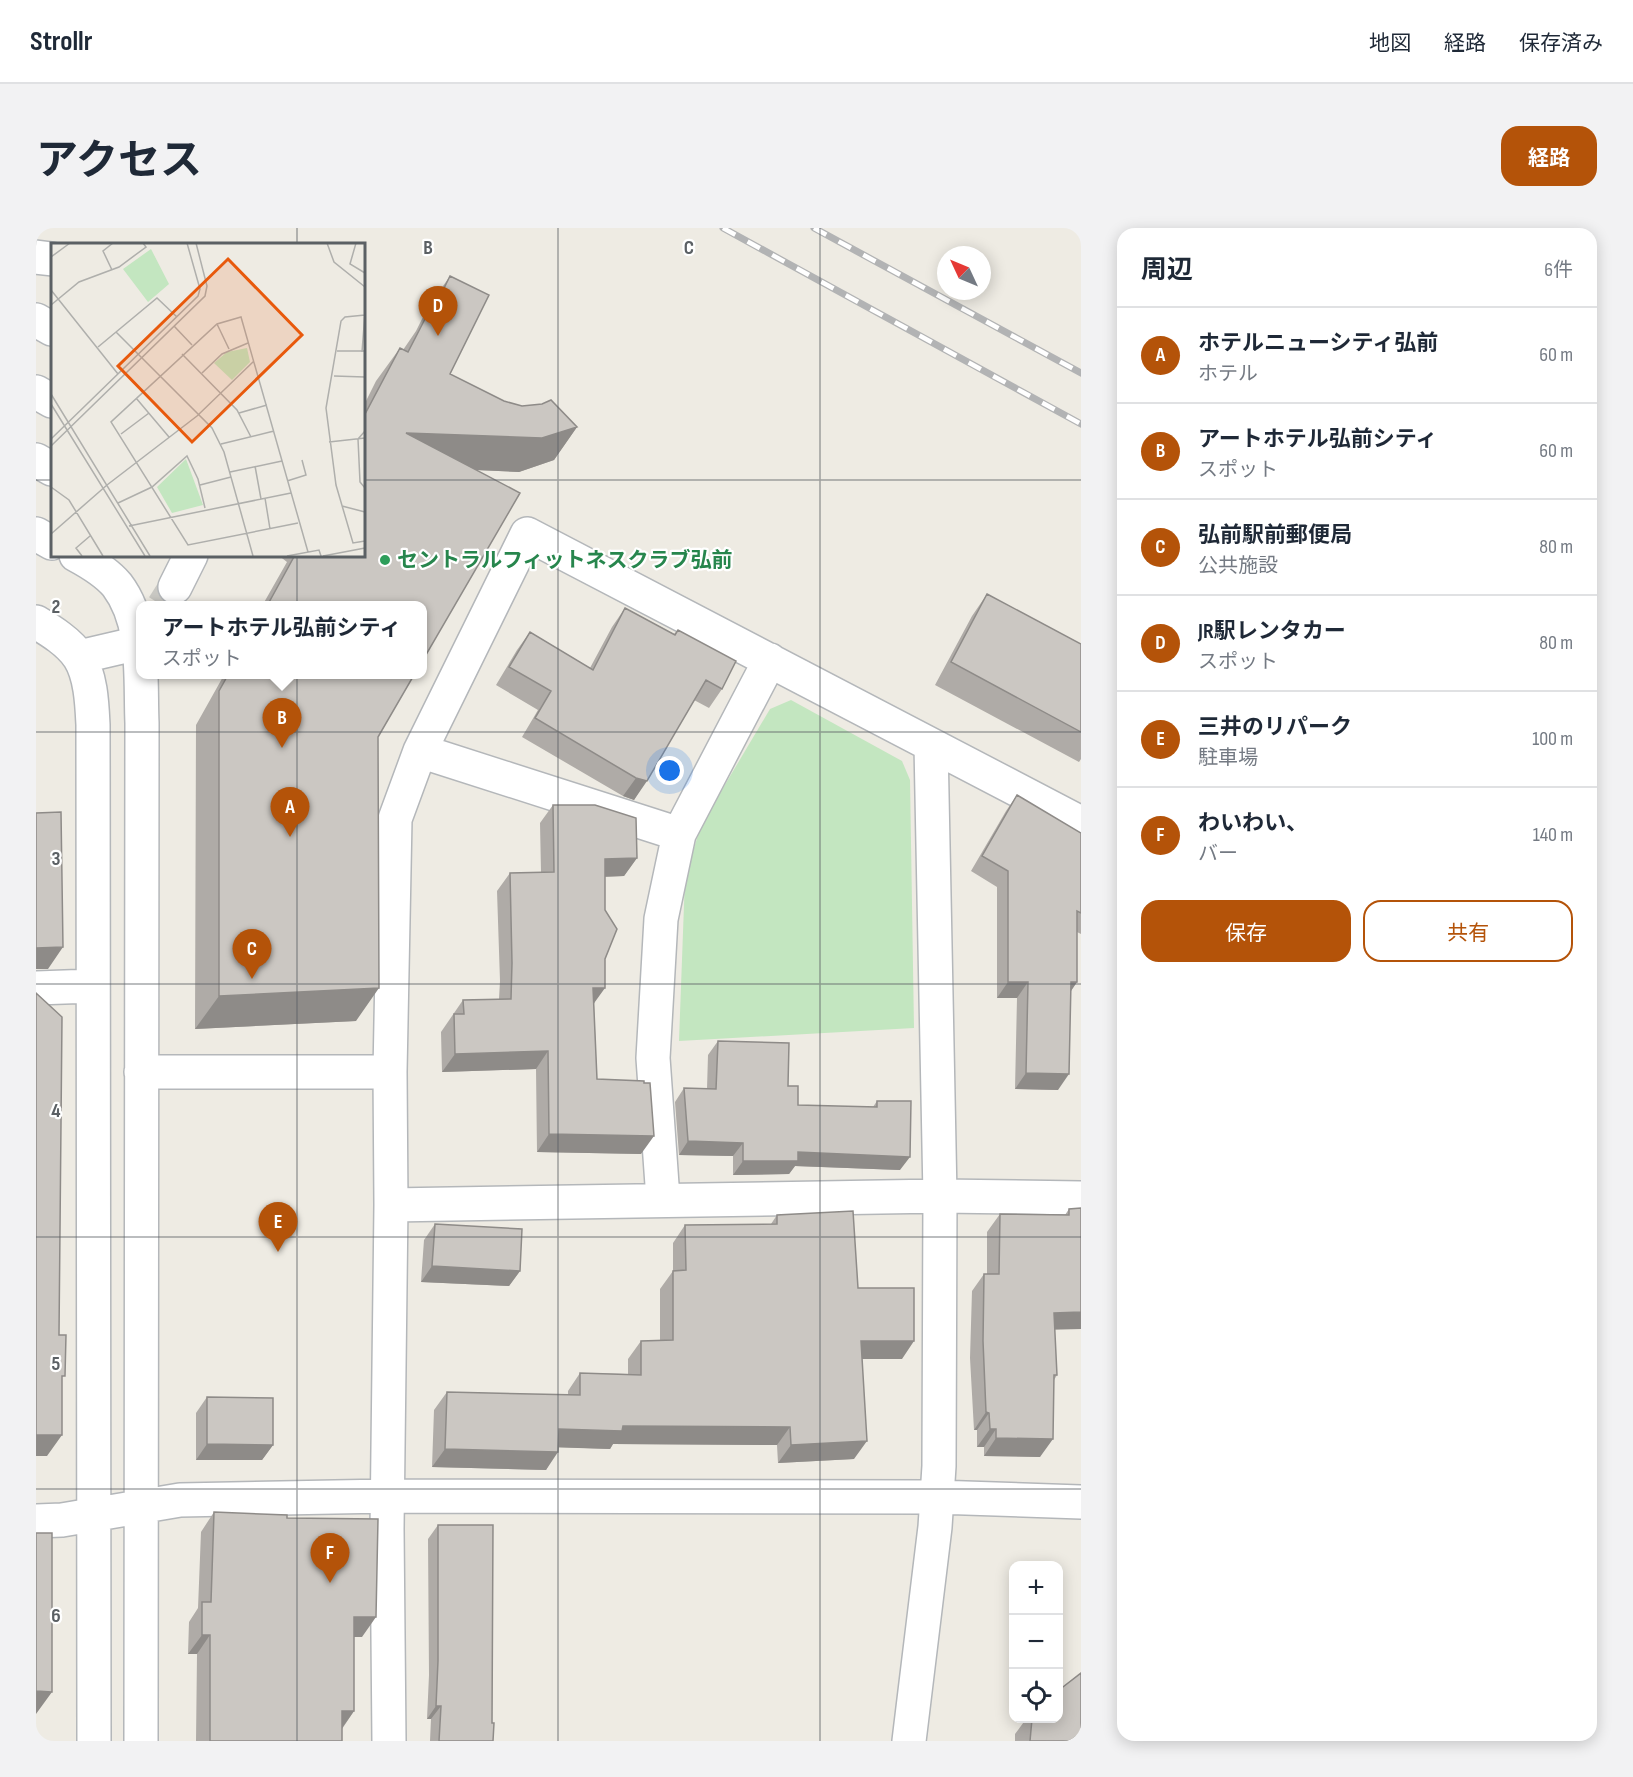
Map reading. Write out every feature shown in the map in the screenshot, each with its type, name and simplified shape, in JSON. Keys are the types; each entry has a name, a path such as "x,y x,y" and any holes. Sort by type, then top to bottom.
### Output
{"street":[{"path":"36,257 51,259"},
{"path":"36,320 51,328"},
{"path":"36,392 51,400"},
{"path":"36,460 51,468"},
{"path":"36,534 51,542"},
{"path":"389,1741 390,1072 395,819 420,752 527,534 1081,823"},
{"path":"77,556 116,584 131,610 136,631"},
{"path":"172,556 175,587 190,556"},
{"path":"36,622 56,634 79,657 91,692 93,725 94,1741"},
{"path":"79,657 136,644"},
{"path":"663,1199 653,1058 661,919 679,834 770,660"},
{"path":"140,679 141,1741"},
{"path":"909,1741 935,1527 939,1466 940,1196 931,745"},
{"path":"420,752 679,834"},
{"path":"36,988 93,986"},
{"path":"141,1072 390,1072"},
{"path":"391,1204 940,1196 1081,1198"},
{"path":"36,1521 94,1516 180,1500 388,1496 936,1497 1081,1502"}],"green space":[{"path":"791,700 902,761 910,780 914,1028 679,1041 685,878 701,825 770,709"}],"building":[{"path":"450,276 489,295 450,374 504,401 522,406 542,404 551,400 577,427 542,438 406,433 520,493 427,653 427,601 270,601 294,556 364,556 364,416 400,348 408,352 426,317 429,319"},
{"path":"987,594 1081,644 1081,732 951,662"},
{"path":"625,608 675,635 678,630 736,661 722,689 706,680 647,781 636,778 535,718 551,691 509,667 530,632 593,670"},
{"path":"226,679 412,679 378,737 379,988 219,996 219,691"},
{"path":"1017,795 1081,833 1081,913 1077,911 1077,982 1071,982 1069,1074 1026,1073 1028,982 1008,982 1008,871 982,856"},
{"path":"553,805 595,805 636,818 637,858 605,859 605,910 617,929 605,959 605,988 593,988 597,1079 650,1083 654,1136 549,1134 548,1051 455,1054 454,1014 464,1014 463,1000 511,999 510,873 554,872"},
{"path":"61,812 63,947 36,948 36,813"},
{"path":"36,993 62,1017 59,1335 66,1335 65,1376 62,1376 62,1435 36,1435"},
{"path":"718,1041 789,1043 788,1086 798,1086 798,1105 877,1107 877,1101 911,1101 910,1157 798,1152 798,1161 743,1161 743,1143 688,1141 684,1088 716,1089"},
{"path":"1081,1208 1081,1312 1054,1313 1057,1375 1054,1375 1053,1439 996,1438 996,1429 990,1429 989,1413 986,1412 983,1341 984,1274 999,1274 1000,1214 1069,1215 1069,1209"},
{"path":"853,1211 858,1288 914,1288 914,1341 861,1341 867,1441 791,1445 790,1427 623,1426 622,1431 559,1429 558,1452 445,1449 447,1392 580,1395 580,1373 641,1375 641,1341 673,1340 673,1271 686,1270 685,1225 777,1224 777,1215"},
{"path":"435,1224 522,1229 520,1271 432,1266"},
{"path":"207,1397 273,1398 273,1445 207,1444"},
{"path":"214,1512 287,1515 287,1518 378,1519 376,1617 354,1617 354,1711 342,1711 342,1741 210,1741 210,1635 202,1635 202,1602 211,1602"},
{"path":"438,1525 493,1525 493,1741 439,1741 441,1706 436,1706"},
{"path":"36,1533 52,1533 52,1692 36,1691"},
{"path":"1081,1673 1081,1741 1030,1741 1032,1723 1063,1723 1063,1687"}],"tunnel":[{"path":"166,601 175,587"}],"railway":[{"path":"723,228 1081,424"},
{"path":"814,228 1081,373"}],"place":[{"name":"JR駅レンタカー","path":"438,336"},
{"name":"セントラルフィットネスクラブ弘前","path":"385,560"},
{"name":"アートホテル弘前シティ","path":"282,748"},
{"name":"ホテルニューシティ弘前","path":"290,837"},
{"name":"弘前駅前郵便局","path":"252,979"},
{"name":"三井のリパーク","path":"278,1252"},
{"name":"わいわい、","path":"330,1583"}]}
